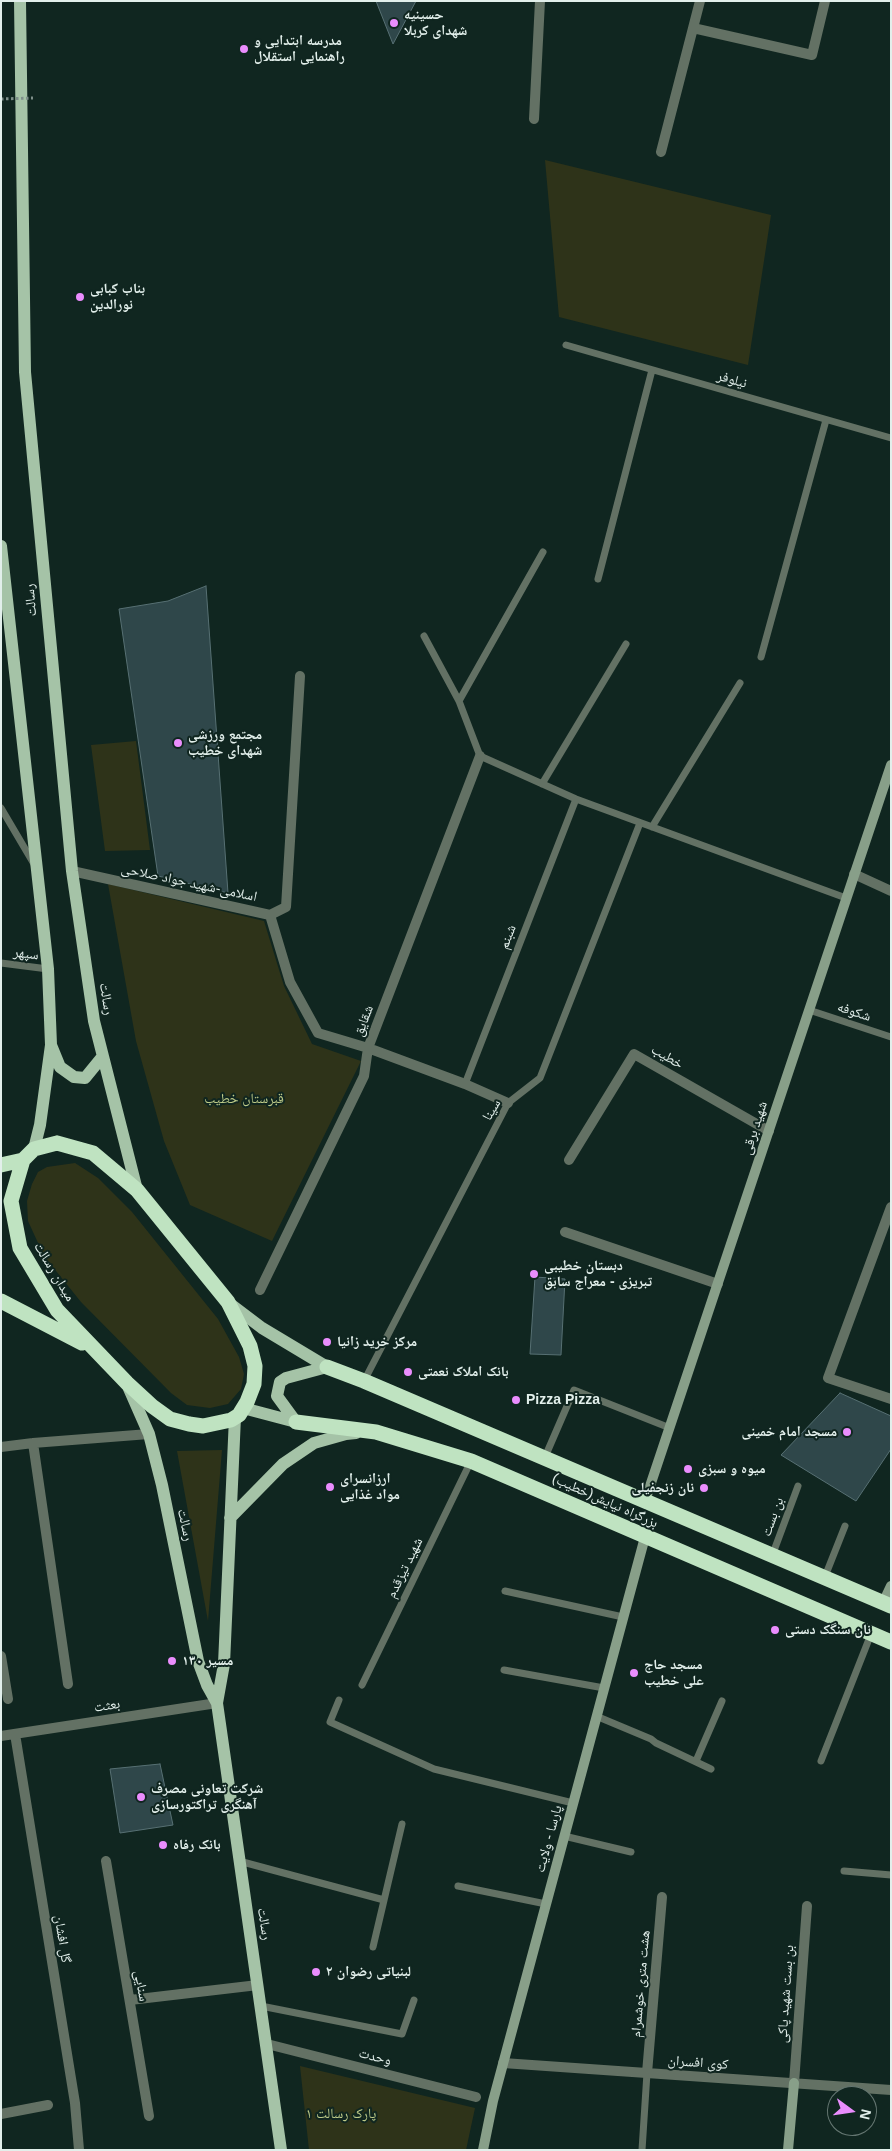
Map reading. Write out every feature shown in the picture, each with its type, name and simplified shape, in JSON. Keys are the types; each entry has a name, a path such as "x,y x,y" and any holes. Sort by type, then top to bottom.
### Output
{"highway":[{"path":"1,1164 22,1160 34,1149 57,1143 93,1153 137,1190 228,1302 250,1346 255,1366 254,1384 239,1412"},
{"name":"میدان رسالت","path":"22,1160 11,1201 20,1248 57,1310 126,1383 170,1419 203,1426 218,1423 239,1412"},
{"path":"1,1301 40,1320 98,1353"},
{"name":"بزرگراه نیایش(خطیب)","path":"327,1368 364,1381 545,1457 887,1605"},
{"name":"بزرگراه نیایش(خطیب)","path":"296,1422 376,1432 471,1461 891,1642"}],"main road":[{"name":"رسالت","path":"20,1 25,372 72,872 94,1021 137,1190"},
{"name":"رسالت","path":"1,546 48,969 51,1046 40,1125 34,1149"},
{"name":"شهید برقی","path":"645,1501 891,765"},
{"path":"51,1046 60,1067 74,1077 85,1078 103,1056"},
{"path":"228,1302 262,1328 327,1368"},
{"path":"296,1422 277,1396 280,1382 286,1378 327,1368"},
{"name":"رسالت","path":"126,1383 149,1434 162,1485 198,1661 207,1685 217,1702"},
{"name":"رسالت","path":"239,1412 230,1518 224,1664 217,1702 281,2150"},
{"path":"239,1412 296,1422"},
{"path":"230,1518 283,1464 314,1443 346,1434 376,1432"},
{"name":"پارسا - ولایت","path":"483,2150 503,2063 645,1536"},
{"path":"887,1605 891,1586"},
{"path":"788,2150 794,2083"}],"street":[{"path":"534,120 540,1"},
{"path":"660,152 700,1"},
{"path":"693,28 812,55 825,1"},
{"path":"270,915 286,907 300,676"},
{"name":"شقایق","path":"260,1290 364,1076 368,1048 480,756"},
{"name":"اسلامی-شهید جواد صلاحی","path":"72,872 270,915 290,982 318,1033 368,1048 465,1084 508,1103"},
{"path":"854,874 891,891"},
{"name":"خطیب","path":"569,1160 634,1054 769,1131"},
{"path":"891,1207 828,1378 891,1399"},
{"path":"565,1232 718,1284"},
{"path":"1,1447 149,1434"},
{"path":"33,1443 68,1684"},
{"path":"1,1656 8,1699"},
{"name":"بعثت","path":"1,1736 217,1702"},
{"name":"گل افشان","path":"14,1734 74,2103 79,2150"},
{"name":"سنایی","path":"106,1861 149,2116"},
{"name":"هشت متری خوشمرام","path":"647,2073 662,1897"},
{"name":"بن بست شهید پاکى","path":"794,2083 807,1906"},
{"path":"130,2000 258,1985"},
{"name":"وحدت","path":"267,2044 476,2097"},
{"name":"کوی افسران","path":"503,2063 891,2090"},
{"path":"1,2114 48,2105"}],"lane":[{"name":"نیلوفر","path":"566,345 891,438"},
{"path":"598,579 652,370"},
{"path":"761,658 826,420"},
{"path":"460,701 543,552"},
{"path":"424,636 460,701 480,756 576,799 846,898"},
{"path":"542,784 626,644"},
{"path":"652,827 740,683"},
{"name":"شبنم","path":"465,1084 576,799"},
{"path":"1,808 38,870"},
{"name":"سینا","path":"364,1381 508,1103 540,1078 640,823"},
{"name":"سپهر","path":"1,963 48,969"},
{"name":"شکوفه","path":"809,1010 891,1038"},
{"path":"545,1457 574,1390 670,1428"},
{"name":"شهید تیزقدم","path":"362,1685 471,1461"},
{"name":"بن بست","path":"772,1556 798,1486"},
{"path":"824,1579 845,1526"},
{"path":"505,1591 623,1617"},
{"path":"821,1762 871,1633"},
{"path":"504,1670 604,1688"},
{"path":"339,1700 330,1722 434,1769 573,1803"},
{"path":"696,1761 722,1701"},
{"path":"596,1716 651,1738 711,1768"},
{"path":"373,1947 402,1824"},
{"path":"564,1836 631,1852"},
{"path":"239,1861 384,1900"},
{"path":"844,1871 891,1875"},
{"path":"458,1886 546,1904"},
{"path":"261,2006 402,2034 414,2000"},
{"path":"642,2150 647,2073"}],"path":[{"path":"1,99 33,98"}],"green space":[{"path":"545,160 771,215 748,365 559,317"},
{"path":"136,741 150,850 105,851 91,745"},
{"name":"قبرستان خطیب","path":"108,884 264,921 284,986 312,1044 361,1061 272,1241 190,1205 164,1141 136,1041"},
{"path":"75,1163 98,1178 132,1212 218,1319 239,1357 244,1374 241,1389 228,1404 210,1408 187,1405 171,1393 81,1302 44,1256 28,1221 27,1201 32,1184 38,1172 47,1167"},
{"path":"222,1450 208,1621 177,1451"},
{"name":"پارک رسالت ۱","path":"300,2066 475,2108 466,2150 309,2150"}],"building":[{"name":"حسینیه شهدای کربلا","path":"376,1 416,1 393,44"},
{"name":"مجتمع ورزشی شهدای خطیب","path":"206,586 228,893 158,876 119,609 168,601"},
{"path":"535,1277 565,1279 561,1355 530,1354"},
{"name":"مسجد امام خمینی","path":"840,1393 891,1416 891,1449 856,1501 781,1455"},
{"name":"شرکت تعاونی مصرف آهنگری تراکتورسازی","path":"160,1764 173,1825 120,1833 110,1769"}],"place":[{"name":"حسینیه شهدای کربلا","path":"394,23"},
{"name":"مدرسه ابتدایی و راهنمایی استقلال","path":"244,49"},
{"name":"بناب کبابی نورالدین","path":"80,297"},
{"name":"مجتمع ورزشی شهدای خطیب","path":"178,743"},
{"name":"دبستان خطیبی تبریزی - معراج سابق","path":"534,1274"},
{"name":"مرکز خرید زانیا","path":"327,1342"},
{"name":"بانک املاک نعمتی","path":"408,1372"},
{"name":"Pizza Pizza","path":"516,1400"},
{"name":"مسجد امام خمینی","path":"847,1432"},
{"name":"میوه و سبزی","path":"688,1469"},
{"name":"ارزانسرای مواد غذایی","path":"330,1487"},
{"name":"نان زنجفیلی","path":"704,1488"},
{"name":"نان سنگک دستی","path":"775,1630"},
{"name":"مسیر ۱۳۰","path":"172,1661"},
{"name":"مسجد حاج علی خطیب","path":"634,1673"},
{"name":"شرکت تعاونی مصرف آهنگری تراکتورسازی","path":"141,1797"},
{"name":"بانک رفاه","path":"163,1845"},
{"name":"لبنیاتی رضوان ۲","path":"316,1972"}]}
